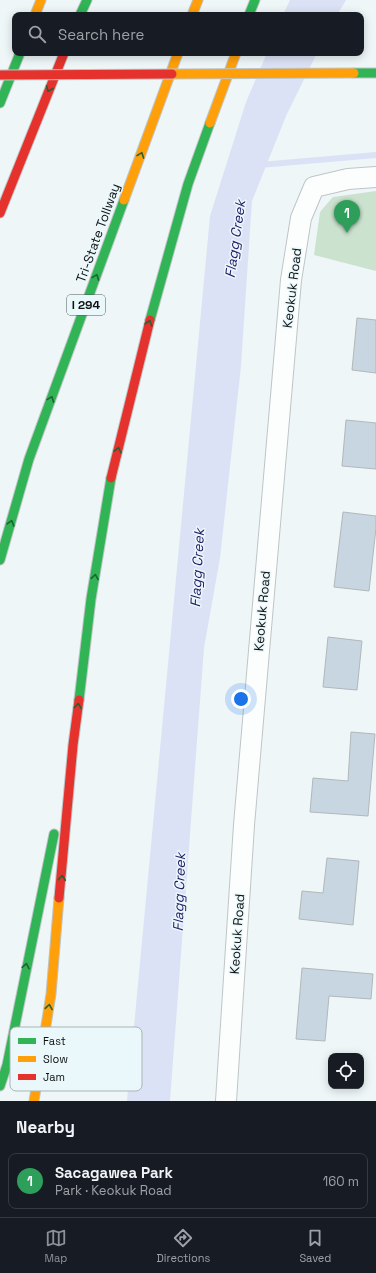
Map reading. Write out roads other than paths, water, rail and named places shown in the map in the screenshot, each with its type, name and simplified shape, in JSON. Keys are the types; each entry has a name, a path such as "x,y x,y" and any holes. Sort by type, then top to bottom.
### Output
{"main road":[{"path":"36,12 41,0"},
{"path":"81,12 87,0"},
{"path":"193,12 198,0"},
{"path":"251,12 255,1"},
{"path":"0,103 19,56"},
{"path":"0,213 63,56"},
{"name":"Tri-State Tollway","path":"0,560 29,459 177,56"},
{"path":"46,1027 51,994 73,745 91,599 113,467 146,334 188,184 235,56"},
{"path":"0,75 376,73"},
{"path":"14,1027 73,745"},
{"path":"0,1086 10,1046"},
{"path":"34,1101 36,1091"}],"street":[{"name":"Keokuk Road","path":"226,1101 245,809 291,280 301,218 314,186 348,179 376,178"}],"water":[{"path":"290,0 346,0 339,12 284,12"},
{"name":"Flagg Creek","path":"266,56 316,56 286,116 252,201 241,366 220,558 204,648 170,1101 127,1101 128,1091 142,1091 142,1027 134,1027 210,216 246,102"}],"waterway":[{"path":"260,165 376,155"}],"place":[{"name":"Sacagawea Park","path":"347,233"}]}
